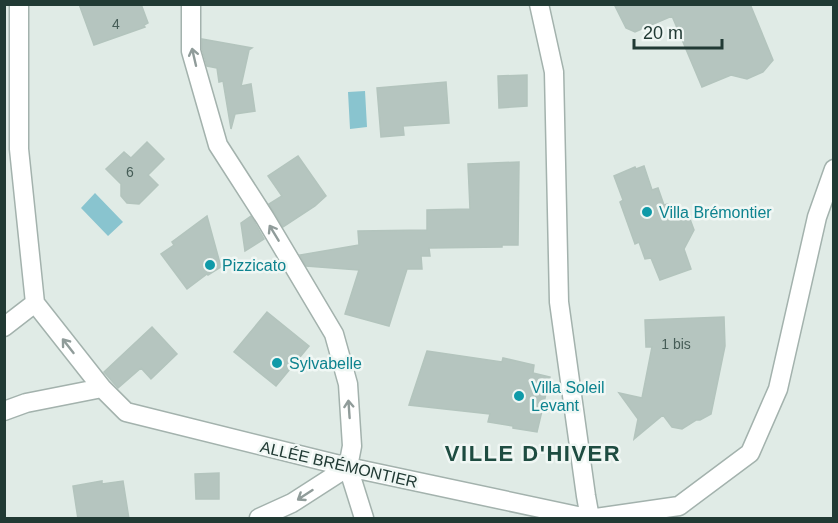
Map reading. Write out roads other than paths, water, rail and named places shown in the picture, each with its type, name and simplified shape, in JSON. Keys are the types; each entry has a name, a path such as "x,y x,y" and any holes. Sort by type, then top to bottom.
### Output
{"street":[{"path":"4,327 35,303 19,149 19,4"},
{"path":"190,4 191,51 218,145 265,218 334,334 348,384 352,446 348,467 364,519"},
{"path":"539,4 554,72 559,302 588,519"},
{"path":"597,519 679,506 750,453 778,389 825,218 834,169"},
{"name":"ALLÉE BRÉMONTIER","path":"35,303 102,388 126,412 348,467 588,519"},
{"path":"4,411 26,403 102,388"},
{"path":"259,519 292,503 348,467"}],"water":[{"path":"365,91 367,127 350,129 348,92"},
{"path":"95,193 123,222 108,236 81,208"}],"place":[{"name":"Villa Brémontier","path":"647,212"},
{"name":"Pizzicato","path":"210,265"},
{"name":"Sylvabelle","path":"277,363"},
{"name":"Villa Soleil Levant","path":"519,396"}],"district":[{"name":"VILLE D'HIVER","path":"533,453"}]}
